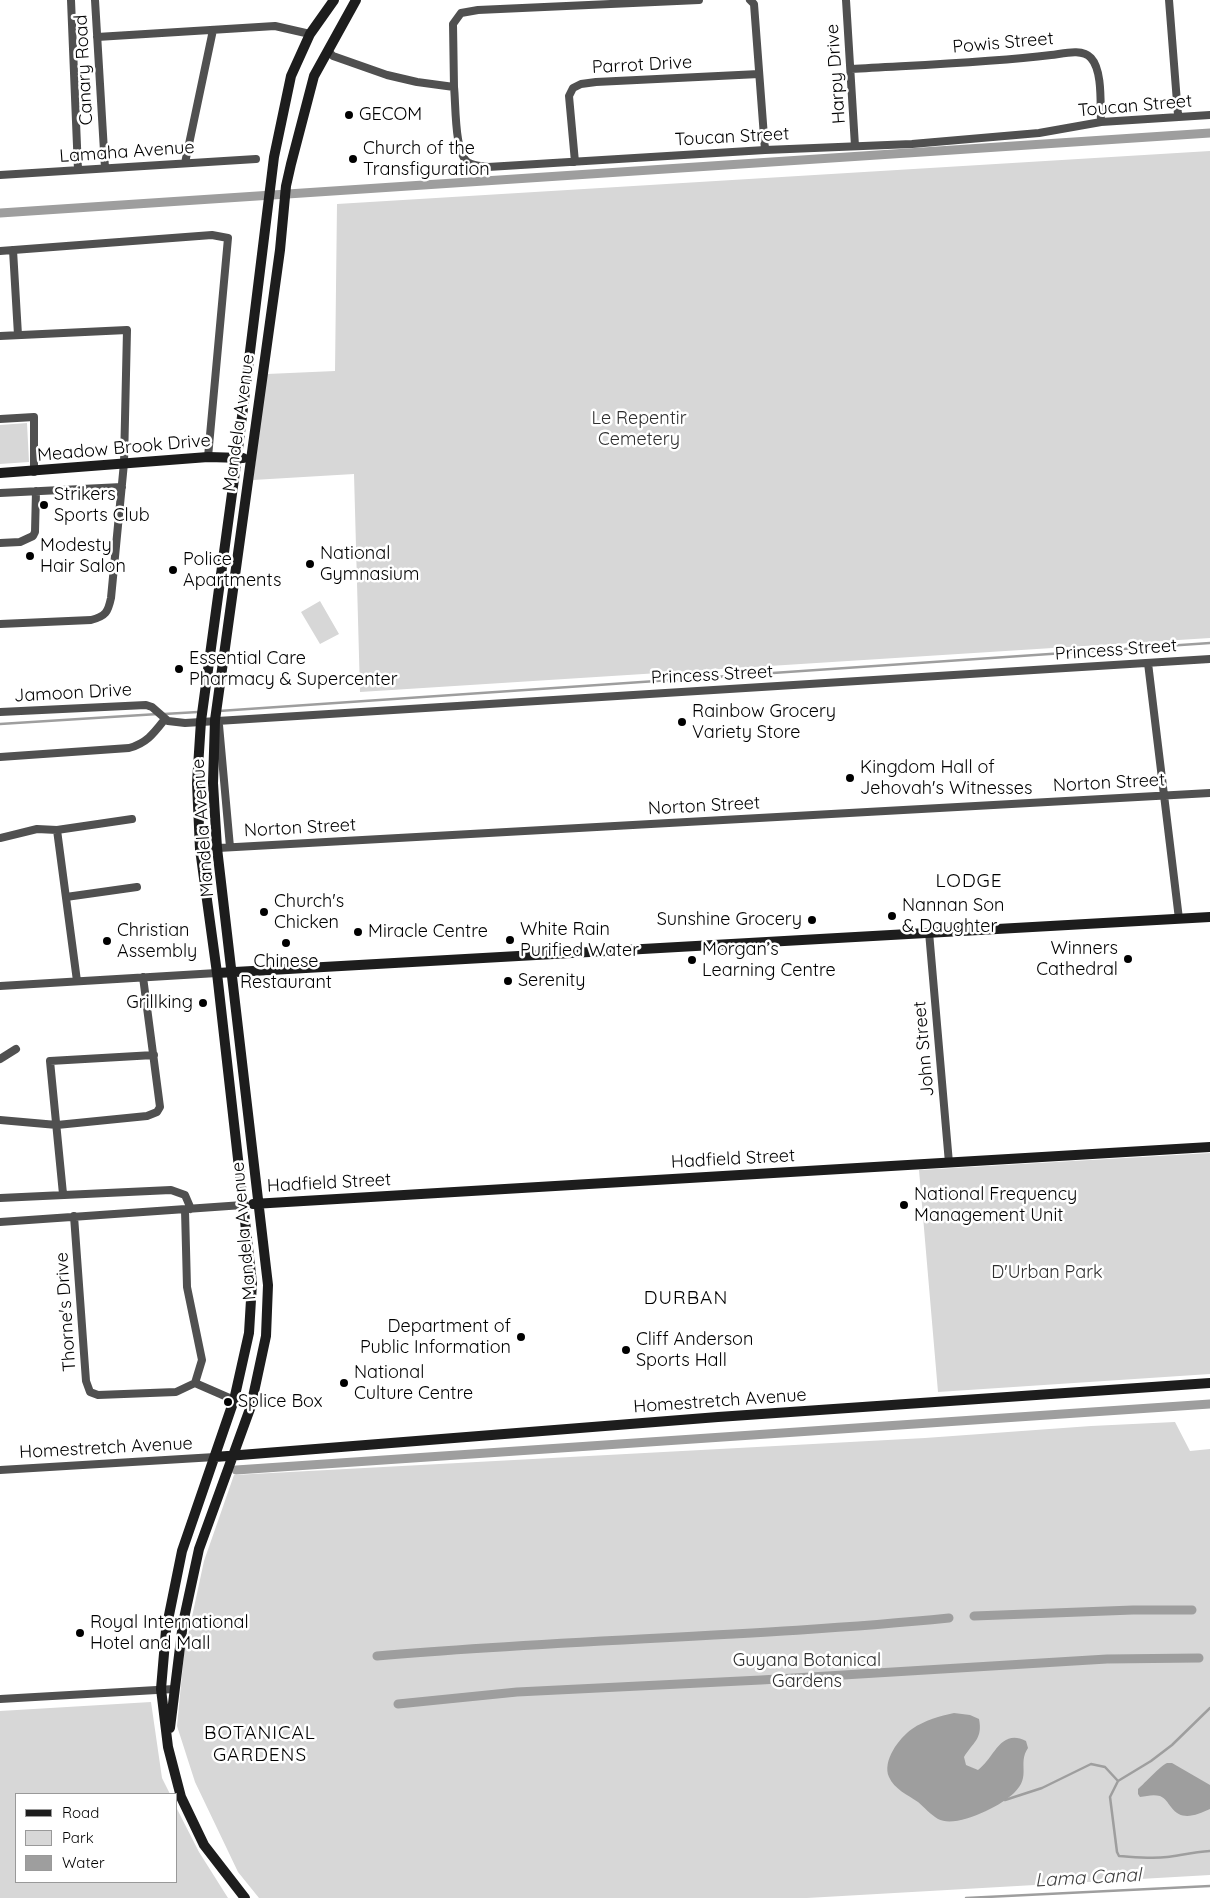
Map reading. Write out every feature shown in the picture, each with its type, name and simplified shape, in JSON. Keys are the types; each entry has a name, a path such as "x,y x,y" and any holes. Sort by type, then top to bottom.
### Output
{"main road":[{"name":"Mandela Avenue","path":"245,1898 204,1845 181,1797 168,1747 161,1689 166,1630 182,1552 234,1400 249,1333 252,1283 217,973 200,849 197,782 202,715 237,457 268,201 282,114 291,76 310,34 334,0"},
{"name":"Mandela Avenue","path":"168,1747 183,1623 199,1549 251,1406 266,1336 268,1285 218,848 214,782 217,716 286,186 314,76 356,0"},
{"name":"Meadow Brook Drive","path":"0,474 208,457 250,458"},
{"path":"217,973 1210,917"},
{"name":"Hadfield Street","path":"243,1205 1210,1147"},
{"name":"Homestretch Avenue","path":"214,1457 718,1416 1210,1383"}],"street":[{"path":"71,0 78,170"},
{"name":"Canary Road","path":"95,0 104,168"},
{"path":"328,50 332,56 387,75 417,82 454,87 453,24 461,13 478,10 592,2 699,0"},
{"path":"750,0 754,4 765,150"},
{"name":"Harpy Drive","path":"846,0 855,146"},
{"path":"1168,0 1178,115"},
{"path":"97,37 275,26 310,34"},
{"path":"186,163 213,30"},
{"name":"Powis Street","path":"851,69 1019,59 1073,52 1083,54 1091,57 1096,66 1101,122"},
{"name":"Parrot Drive","path":"575,162 569,96 573,88 581,84 622,80 759,74"},
{"name":"Toucan Street","path":"454,87 459,147 462,157 470,164 488,167 765,150 912,144 1039,133 1101,122 1210,114"},
{"name":"Lamaha Avenue","path":"0,175 256,158"},
{"path":"0,251 212,236 228,238 208,457"},
{"path":"13,250 18,335"},
{"path":"0,336 127,330 124,463 111,598 107,612 101,618 0,624"},
{"path":"0,419 34,417 34,472"},
{"path":"0,493 122,487"},
{"path":"0,543 20,542 28,540 33,536 35,532 36,491"},
{"name":"Princess Street","path":"202,715 217,716 1210,659"},
{"path":"1148,663 1180,918"},
{"name":"Jamoon Drive","path":"0,712 146,705 152,707 164,718"},
{"path":"0,757 129,748 142,744 148,739 164,718 174,722 202,715"},
{"path":"217,716 230,847"},
{"name":"Norton Street","path":"200,849 1210,792"},
{"path":"0,838 37,828 57,830 132,819"},
{"path":"57,830 77,981"},
{"path":"66,897 137,887"},
{"name":"John Street","path":"929,932 949,1162"},
{"path":"0,986 217,973"},
{"path":"0,1120 56,1125 155,1114 160,1107 143,978"},
{"path":"0,1059 16,1049"},
{"path":"64,1194 50,1061 154,1055"},
{"path":"0,1198 170,1190 185,1195 188,1209 187,1287 202,1360 195,1383 234,1400"},
{"name":"Hadfield Street","path":"0,1222 243,1205"},
{"name":"Thorne's Drive","path":"74,1216 86,1381 90,1392 98,1395 176,1392 195,1383"},
{"name":"Homestretch Avenue","path":"0,1470 214,1457"},
{"path":"0,1699 174,1689"}],"green space":[{"name":"Le Repentir Cemetery","path":"1210,151 1210,638 360,692 354,474 253,480 267,374 335,371 337,204"},
{"path":"27,423 29,462 0,464 0,425"},
{"path":"320,601 339,634 320,644 301,612"},
{"name":"D'Urban Park","path":"1210,1153 1210,1374 938,1392 919,1170"},
{"name":"Guyana Botanical Gardens","path":"1175,1422 1190,1451 1210,1449 1210,1875 807,1898 259,1898 238,1872 195,1782 177,1726 184,1654 204,1561 234,1475 925,1438"},
{"path":"151,1702 162,1778 170,1793 15,1793 15,1883 178,1883 178,1811 199,1852 228,1898 0,1898 0,1711"}],"water":[{"path":"954,1713 970,1715 979,1719 980,1731 964,1757 966,1765 978,1770 998,1746 1010,1739 1017,1738 1026,1741 1028,1748 1024,1759 1022,1781 1014,1793 999,1804 978,1815 967,1819 946,1821 935,1817 894,1785 887,1771 893,1750 907,1733 927,1721"},
{"path":"1167,1763 1172,1763 1210,1785 1210,1809 1194,1815 1184,1816 1175,1812 1165,1799 1160,1796 1140,1797 1138,1789"}],"waterway":[{"path":"0,213 1210,133"},
{"path":"219,711 1210,643"},
{"path":"164,714 198,712"},
{"path":"0,724 158,714"},
{"path":"236,1470 1210,1404"},
{"path":"974,1616 1133,1610 1192,1610"},
{"path":"377,1656 449,1650 806,1630 949,1618"},
{"path":"398,1704 517,1692 761,1680 1107,1659 1199,1658"},
{"path":"1210,1708 1172,1745 1151,1761 1118,1781 1110,1797 1119,1856 1161,1858 1210,1851"},
{"path":"1005,1800 1042,1788 1091,1764 1105,1767 1118,1781"},
{"name":"Lama Canal","path":"966,1898 1210,1886"}],"place":[{"name":"GECOM","path":"349,115"},
{"name":"Church of the Transfiguration","path":"353,159"},
{"name":"Strikers Sports Club","path":"44,505"},
{"name":"Modesty Hair Salon","path":"30,556"},
{"name":"National Gymnasium","path":"310,564"},
{"name":"Police Apartments","path":"173,570"},
{"name":"Essential Care Pharmacy & Supercenter","path":"179,669"},
{"name":"Rainbow Grocery Variety Store","path":"682,722"},
{"name":"Kingdom Hall of Jehovah's Witnesses","path":"850,778"},
{"name":"Church's Chicken","path":"264,912"},
{"name":"Nannan Son & Daughter","path":"892,916"},
{"name":"Sunshine Grocery","path":"812,920"},
{"name":"Miracle Centre","path":"358,932"},
{"name":"White Rain Purified Water","path":"510,940"},
{"name":"Christian Assembly","path":"107,941"},
{"name":"Chinese Restaurant","path":"286,943"},
{"name":"Winners Cathedral","path":"1128,959"},
{"name":"Morgan’s Learning Centre","path":"692,960"},
{"name":"Serenity","path":"508,981"},
{"name":"Grillking","path":"203,1003"},
{"name":"National Frequency Management Unit","path":"904,1205"},
{"name":"Department of Public Information","path":"521,1337"},
{"name":"Cliff Anderson Sports Hall","path":"626,1350"},
{"name":"National Culture Centre","path":"344,1383"},
{"name":"Splice Box","path":"228,1402"},
{"name":"Royal International Hotel and Mall","path":"80,1633"}],"district":[{"name":"LODGE","path":"969,881"},
{"name":"DURBAN","path":"686,1298"},
{"name":"BOTANICAL GARDENS","path":"260,1744"}]}
